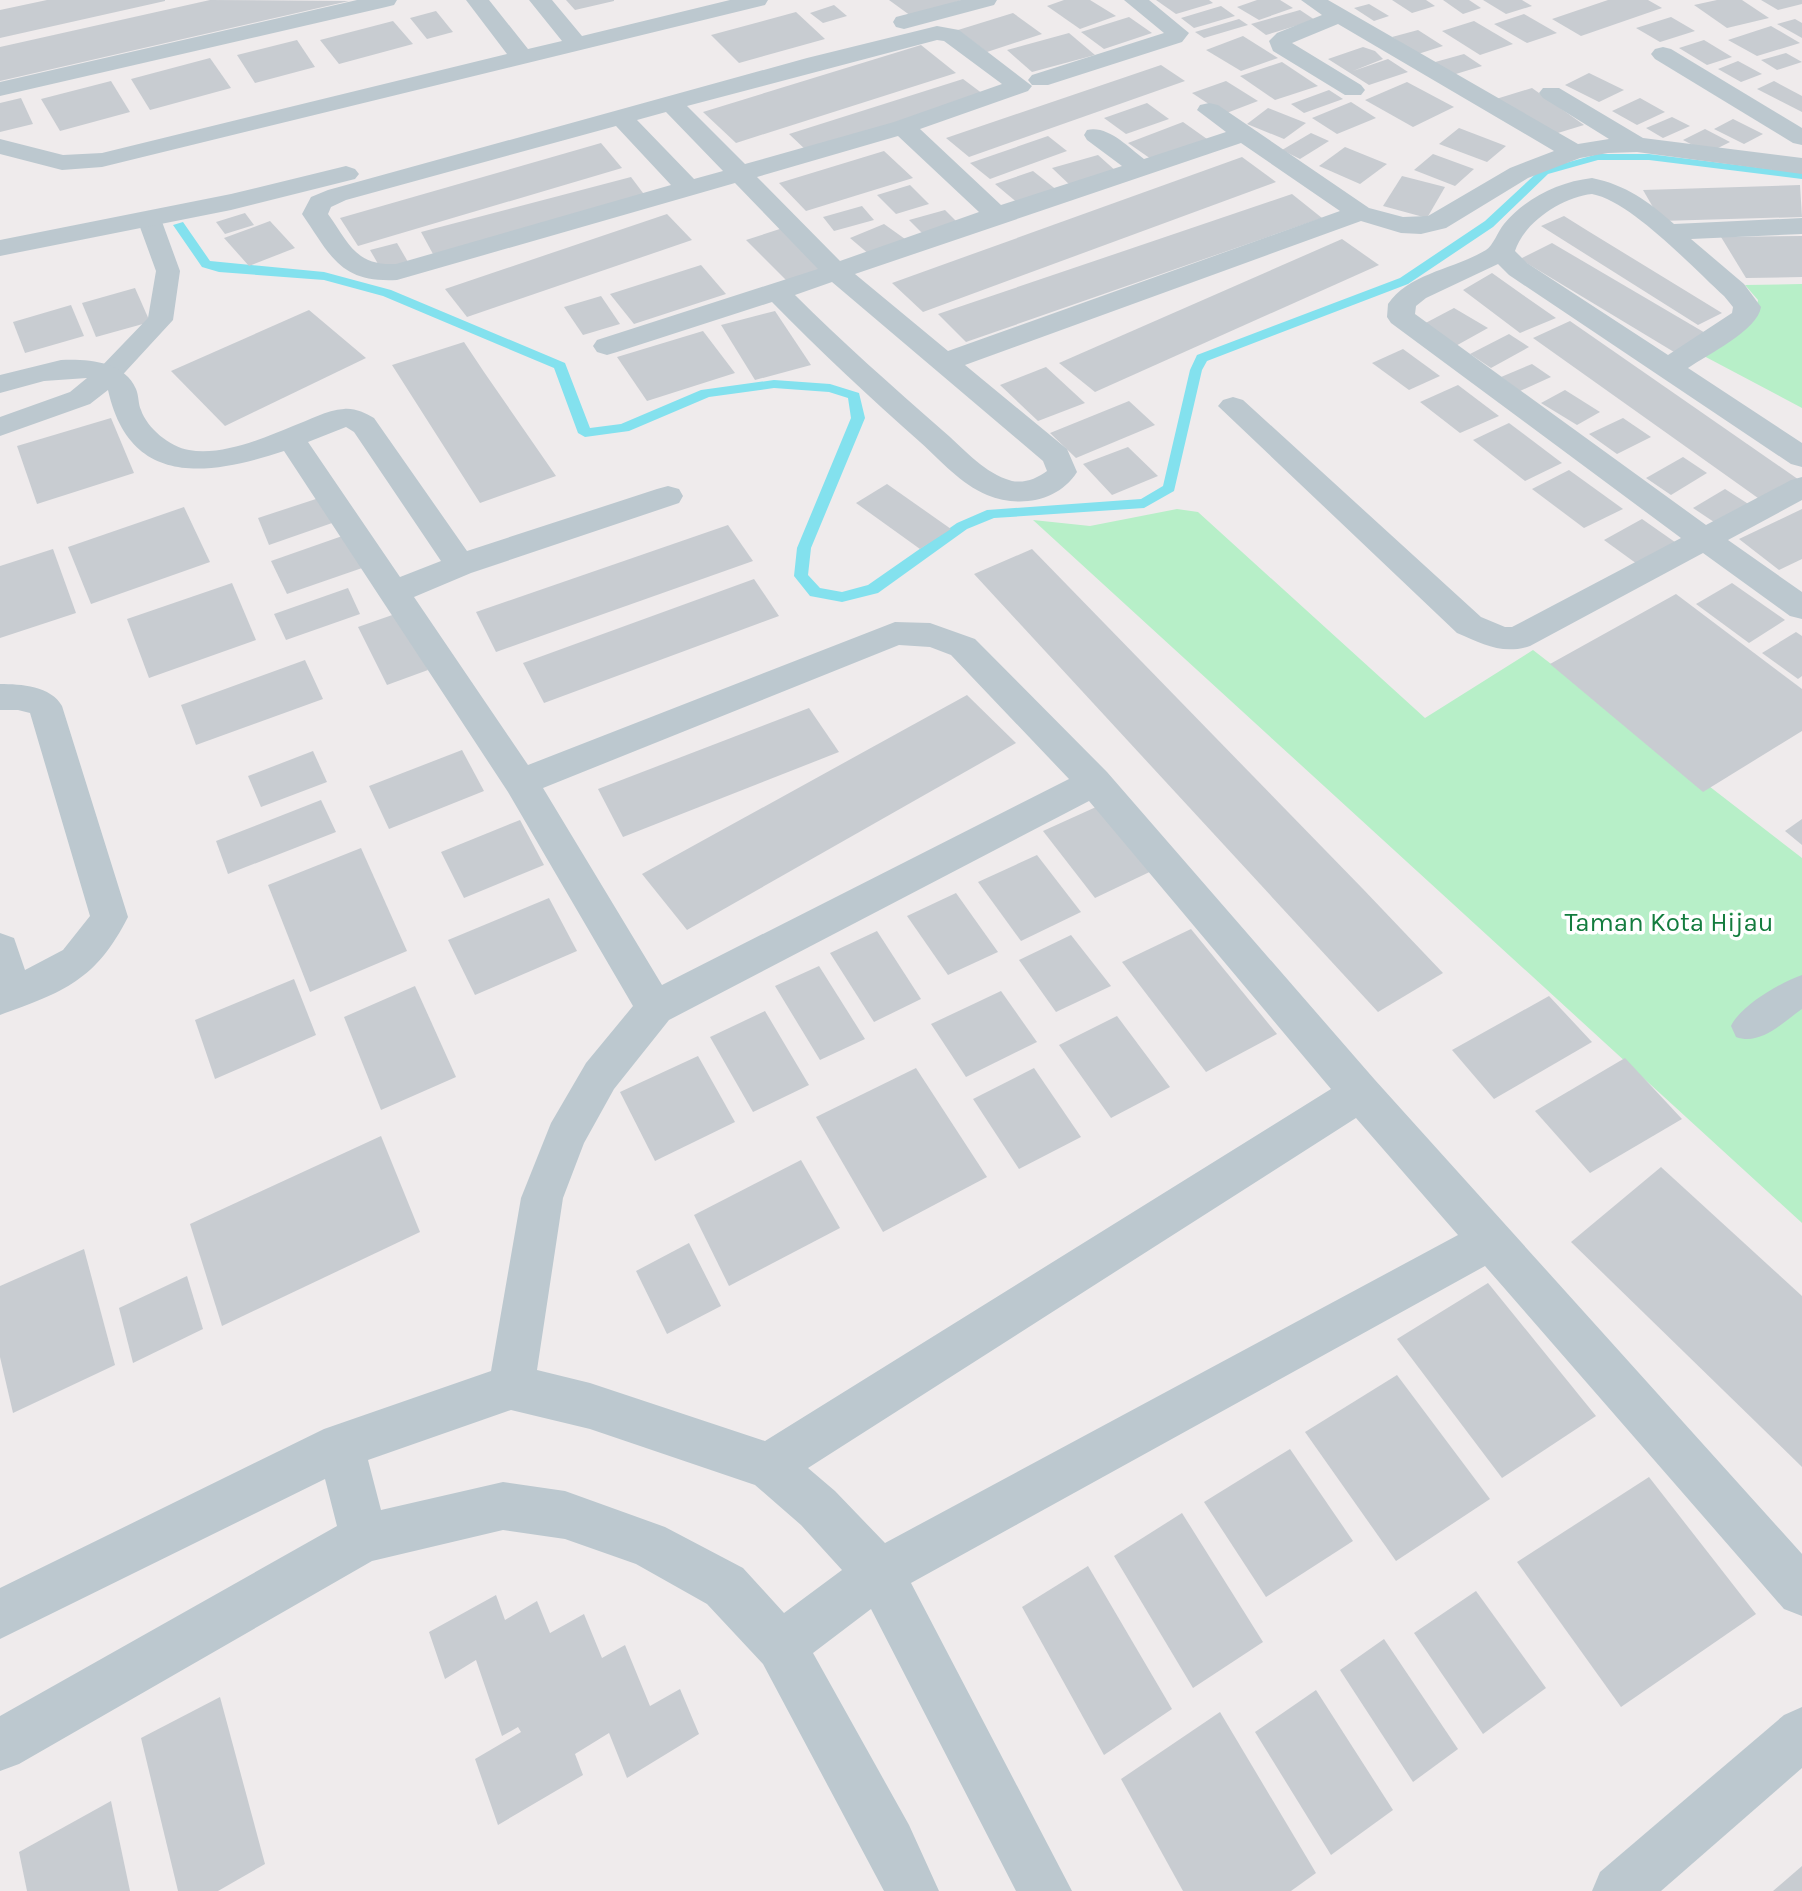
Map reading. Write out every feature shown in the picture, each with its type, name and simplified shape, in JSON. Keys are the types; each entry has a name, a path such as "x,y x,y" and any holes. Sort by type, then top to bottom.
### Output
{"street":[{"path":"0,89 386,0"},
{"path":"477,0 521,57"},
{"path":"540,0 577,44"},
{"path":"0,146 62,163 102,160 757,0"},
{"path":"0,248 314,183 986,0"},
{"path":"1040,80 1174,37 1178,33 1135,0"},
{"path":"1312,0 1574,152"},
{"path":"1339,16 1280,41 1281,46 1353,90"},
{"path":"937,33 951,35 1019,84 1018,88 1013,90 903,127 397,272 370,274 348,264 315,214 320,202 337,195 621,117 937,33"},
{"path":"1663,54 1802,138"},
{"path":"1551,93 1637,145"},
{"path":"671,103 835,271 1056,456 1062,472 1059,478 1025,492 1011,492 992,484 958,460 862,377 777,292"},
{"path":"1209,110 1360,213 1401,225 1421,226 1437,222 1519,173 1574,152 1637,145 1802,166"},
{"path":"621,117 687,187"},
{"path":"903,127 997,215"},
{"path":"607,346 777,292 997,215 1245,134"},
{"path":"1096,135 1142,169"},
{"path":"1670,367 1740,321 1746,314 1747,307 1734,290 1624,195 1595,186 1566,189 1548,200 1507,236 1501,253 1416,292 1402,304 1401,317 1802,608"},
{"path":"942,363 1360,213"},
{"path":"1668,232 1802,226"},
{"path":"1501,253 1518,269 1670,367 1802,457"},
{"path":"0,384 65,367 88,369 113,379 124,391 126,412 136,428 156,447 172,456 193,460 247,452 346,418 363,425 460,565"},
{"path":"0,427 80,398 106,377"},
{"path":"1233,406 1469,625 1502,639 1518,638 1802,487"},
{"path":"290,438 521,782 655,1008"},
{"path":"394,593 460,565 668,496"},
{"path":"521,782 895,634 917,631 941,637 963,647 1094,782 1360,1093 1802,1591"},
{"path":"0,697 18,696 45,706 109,917 97,943 78,962 48,979 6,995 0,949"},
{"path":"510,1387 542,1198 561,1148 600,1076 655,1008 1094,782"},
{"path":"769,1466 1360,1093"},
{"path":"781,1646 879,1573 1490,1240"},
{"path":"0,1614 341,1446 510,1387 590,1406 769,1466 818,1508 879,1573 1045,1891"},
{"path":"341,1446 364,1538"},
{"path":"0,1745 364,1538 503,1506 565,1516 648,1544 726,1586 781,1646 890,1844 912,1891"},
{"path":"1619,1891 1802,1733"}],"lane":[{"path":"106,377 159,320 168,271 149,219"},
{"path":"1749,1026 1802,990"}],"green space":[{"path":"1802,284 1802,408 1702,355 1755,315 1758,300 1745,285"},
{"name":"Taman Kota Hijau","path":"1177,509 1198,512 1425,718 1533,650 1802,858 1802,1223 1033,520 1090,526"}],"building":[{"path":"47,0 165,1 0,38 0,10"},
{"path":"210,0 349,1 0,81 0,47"},
{"path":"566,0 614,0 614,1 575,10"},
{"path":"889,0 962,0 911,16"},
{"path":"1064,0 1090,0 1116,16 1080,29 1047,6"},
{"path":"1156,0 1209,0 1213,3 1176,14"},
{"path":"1257,0 1280,0 1293,8 1259,20 1237,7"},
{"path":"1392,0 1426,0 1435,6 1412,13"},
{"path":"1443,0 1469,0 1481,8 1463,14"},
{"path":"1483,0 1522,0 1532,6 1506,14"},
{"path":"1608,0 1648,0 1662,8 1581,36 1552,19"},
{"path":"1717,0 1742,0 1769,18 1727,28 1694,5"},
{"path":"1761,0 1802,0 1802,4 1778,10"},
{"path":"1369,4 1389,16 1374,21 1354,8"},
{"path":"834,5 847,16 823,23 810,13"},
{"path":"1221,6 1235,16 1194,28 1181,18"},
{"path":"1300,10 1315,20 1266,35 1251,24"},
{"path":"436,11 453,32 427,39 410,18"},
{"path":"796,12 825,39 739,63 711,35"},
{"path":"1013,13 1042,34 987,52 958,30"},
{"path":"1524,14 1557,33 1527,43 1494,24"},
{"path":"1129,17 1152,33 1104,49 1081,32"},
{"path":"1671,17 1695,31 1660,42 1636,28"},
{"path":"1239,19 1248,25 1204,38 1195,32"},
{"path":"1795,19 1802,23 1802,38 1777,24"},
{"path":"393,21 413,44 339,64 320,40"},
{"path":"1474,21 1513,44 1480,55 1442,31"},
{"path":"1771,26 1800,43 1757,56 1728,40"},
{"path":"1418,30 1443,46 1418,54 1392,37"},
{"path":"1069,33 1095,55 1032,72 1007,50"},
{"path":"1243,36 1278,58 1241,71 1206,50"},
{"path":"297,40 315,67 255,83 237,55"},
{"path":"1704,40 1732,57 1707,65 1679,48"},
{"path":"921,45 956,73 736,143 703,112"},
{"path":"1363,47 1375,51 1383,59 1353,71 1388,59 1408,72 1369,85 1328,59"},
{"path":"1786,53 1802,62 1777,70 1761,60"},
{"path":"1464,54 1482,66 1446,77 1428,64"},
{"path":"210,58 231,88 150,110 131,79"},
{"path":"1738,61 1762,74 1741,82 1718,69"},
{"path":"1282,62 1318,86 1275,100 1240,76"},
{"path":"1161,65 1185,81 969,157 946,138"},
{"path":"1589,73 1624,90 1599,102 1565,85"},
{"path":"963,79 983,94 807,151 789,134"},
{"path":"111,81 130,112 60,131 41,99"},
{"path":"1226,81 1258,101 1224,114 1192,93"},
{"path":"1774,81 1802,96 1802,112 1757,89"},
{"path":"1407,82 1454,107 1413,127 1365,100"},
{"path":"1532,88 1584,125 1548,136 1496,99"},
{"path":"1329,90 1343,99 1304,113 1291,104"},
{"path":"21,98 33,124 0,132 0,103"},
{"path":"1640,98 1665,112 1637,125 1612,111"},
{"path":"1351,102 1376,118 1337,134 1312,118"},
{"path":"1147,103 1169,119 1126,134 1104,118"},
{"path":"1268,108 1306,123 1284,139 1247,124"},
{"path":"1672,117 1690,126 1663,138 1646,128"},
{"path":"1733,119 1763,134 1744,144 1714,129"},
{"path":"1183,122 1207,139 1151,159 1128,143"},
{"path":"1459,128 1506,146 1487,162 1439,144"},
{"path":"1705,129 1730,142 1708,153 1683,140"},
{"path":"1311,133 1329,141 1300,159 1282,150"},
{"path":"1048,136 1067,151 990,179 970,163"},
{"path":"601,143 622,168 358,246 340,218"},
{"path":"1345,147 1387,164 1360,184 1319,166"},
{"path":"884,151 913,178 806,211 779,183"},
{"path":"1433,154 1474,169 1455,186 1414,170"},
{"path":"1098,155 1117,172 1071,186 1052,168"},
{"path":"1242,157 1276,182 923,312 892,283"},
{"path":"1033,171 1058,191 1020,205 995,184"},
{"path":"1402,176 1445,187 1427,218 1383,206"},
{"path":"631,177 646,197 433,254 421,232"},
{"path":"910,185 929,204 896,214 877,195"},
{"path":"1800,185 1802,217 1661,221 1643,190"},
{"path":"1292,194 1322,218 966,342 938,314"},
{"path":"862,206 874,220 834,231 823,217"},
{"path":"945,210 958,223 922,233 909,220"},
{"path":"245,213 254,225 225,234 216,222"},
{"path":"667,214 692,240 467,317 445,289"},
{"path":"1564,216 1722,313 1698,325 1541,226"},
{"path":"270,221 295,248 249,266 224,238"},
{"path":"884,224 905,239 870,255 850,238"},
{"path":"786,227 829,269 789,283 746,240"},
{"path":"1802,236 1802,277 1746,278 1721,237"},
{"path":"1342,239 1379,265 1095,392 1059,363"},
{"path":"397,243 408,262 381,269 370,250"},
{"path":"1552,243 1707,334 1674,352 1520,259"},
{"path":"701,265 726,294 634,324 610,294"},
{"path":"1492,273 1556,318 1520,333 1463,290"},
{"path":"135,288 150,322 96,337 82,303"},
{"path":"601,296 620,324 583,335 564,307"},
{"path":"71,305 84,336 25,353 13,322"},
{"path":"1454,308 1488,328 1452,348 1418,327"},
{"path":"309,310 366,358 225,426 171,371"},
{"path":"775,311 811,365 755,380 721,325"},
{"path":"1570,321 1802,482 1765,503 1533,338"},
{"path":"703,331 735,373 647,401 617,357"},
{"path":"1509,334 1529,347 1491,368 1470,354"},
{"path":"464,342 556,476 480,503 392,365"},
{"path":"1403,349 1440,376 1409,390 1372,363"},
{"path":"1532,364 1551,377 1520,391 1501,377"},
{"path":"1046,367 1085,403 1038,421 1000,385"},
{"path":"1458,385 1499,416 1460,433 1420,402"},
{"path":"1565,390 1600,412 1577,425 1541,403"},
{"path":"1129,401 1155,425 1076,458 1050,433"},
{"path":"111,418 134,473 37,504 17,446"},
{"path":"1623,418 1651,437 1617,454 1589,434"},
{"path":"1509,423 1562,463 1525,481 1473,440"},
{"path":"1128,447 1158,476 1112,495 1083,464"},
{"path":"1683,457 1707,473 1671,495 1646,478"},
{"path":"1569,470 1623,509 1584,528 1532,489"},
{"path":"887,484 951,529 920,549 856,503"},
{"path":"1725,489 1753,507 1720,526 1693,508"},
{"path":"322,497 335,522 269,545 258,518"},
{"path":"184,507 210,562 91,604 68,547"},
{"path":"1802,509 1802,559 1779,570 1739,539"},
{"path":"1642,519 1682,547 1644,569 1604,540"},
{"path":"728,525 753,561 496,652 476,612"},
{"path":"348,534 365,567 287,594 271,561"},
{"path":"53,549 76,613 0,638 0,566"},
{"path":"1032,549 1443,973 1378,1012 974,574"},
{"path":"754,579 779,616 544,703 523,663"},
{"path":"232,583 256,640 149,678 127,619"},
{"path":"1732,583 1785,620 1749,643 1696,604"},
{"path":"348,588 360,614 286,640 274,614"},
{"path":"1676,594 1802,689 1802,731 1703,792 1550,664"},
{"path":"398,613 428,670 387,685 358,627"},
{"path":"1796,632 1802,636 1802,676 1798,679 1762,653"},
{"path":"305,660 323,699 196,745 181,705"},
{"path":"967,695 1016,743 687,930 642,874"},
{"path":"809,708 839,752 623,837 598,789"},
{"path":"462,750 484,791 389,829 369,786"},
{"path":"313,751 327,782 261,807 248,776"},
{"path":"321,800 336,832 228,874 216,841"},
{"path":"1107,802 1160,867 1095,898 1043,831"},
{"path":"1802,819 1802,845 1785,831"},
{"path":"520,820 544,865 464,898 441,852"},
{"path":"361,848 407,951 310,992 268,885"},
{"path":"1037,855 1081,912 1021,941 978,882"},
{"path":"956,893 998,952 948,975 907,916"},
{"path":"549,898 577,951 475,995 448,940"},
{"path":"1191,929 1277,1034 1206,1072 1122,962"},
{"path":"877,931 921,999 874,1022 830,953"},
{"path":"1071,935 1111,986 1056,1012 1019,960"},
{"path":"819,966 865,1039 820,1060 775,986"},
{"path":"294,979 316,1035 215,1079 195,1020"},
{"path":"415,986 456,1077 381,1110 344,1017"},
{"path":"1001,991 1037,1042 966,1077 931,1024"},
{"path":"1549,996 1592,1042 1494,1099 1452,1050"},
{"path":"765,1011 809,1085 753,1112 710,1037"},
{"path":"1117,1016 1170,1087 1111,1118 1059,1045"},
{"path":"698,1056 735,1122 655,1161 620,1092"},
{"path":"1625,1058 1682,1119 1590,1173 1535,1111"},
{"path":"916,1068 987,1177 883,1232 816,1117"},
{"path":"1034,1068 1081,1137 1019,1169 973,1099"},
{"path":"381,1136 420,1232 222,1326 190,1224"},
{"path":"801,1160 840,1228 729,1286 694,1215"},
{"path":"1661,1167 1802,1296 1802,1467 1571,1242"},
{"path":"689,1243 721,1306 667,1334 636,1271"},
{"path":"84,1249 115,1365 13,1413 0,1357 0,1286"},
{"path":"187,1276 203,1329 133,1363 119,1308"},
{"path":"1488,1283 1596,1416 1502,1478 1397,1339"},
{"path":"1397,1375 1490,1499 1396,1561 1305,1432"},
{"path":"1290,1449 1353,1541 1266,1597 1204,1502"},
{"path":"1649,1477 1756,1614 1621,1707 1517,1562"},
{"path":"1182,1513 1263,1642 1193,1688 1114,1556"},
{"path":"1088,1566 1172,1709 1104,1755 1022,1607"},
{"path":"1476,1591 1546,1688 1483,1734 1414,1633"},
{"path":"496,1595 505,1620 537,1601 550,1633 584,1614 602,1658 625,1645 650,1706 680,1689 699,1734 627,1778 609,1733 575,1754 583,1775 498,1825 475,1759 521,1732 518,1727 502,1736 476,1660 445,1679 429,1632"},
{"path":"1384,1639 1458,1749 1413,1782 1340,1670"},
{"path":"1316,1690 1393,1810 1331,1855 1255,1732"},
{"path":"220,1697 265,1864 218,1891 178,1891 141,1738"},
{"path":"1220,1712 1316,1873 1291,1891 1183,1891 1121,1779"},
{"path":"111,1801 130,1891 27,1891 19,1852"},
{"path":"1802,1866 1802,1891 1773,1891"}],"waterway":[{"path":"179,225 206,264 219,268 324,276 387,293 560,366 585,433 624,428 706,393 774,384 830,388 854,396 858,418 804,548 801,576 815,592 842,597 873,589 962,526 992,513 1144,503 1169,488 1196,370 1202,358 1404,281 1489,224 1544,172 1598,157 1649,157 1802,176"}]}
